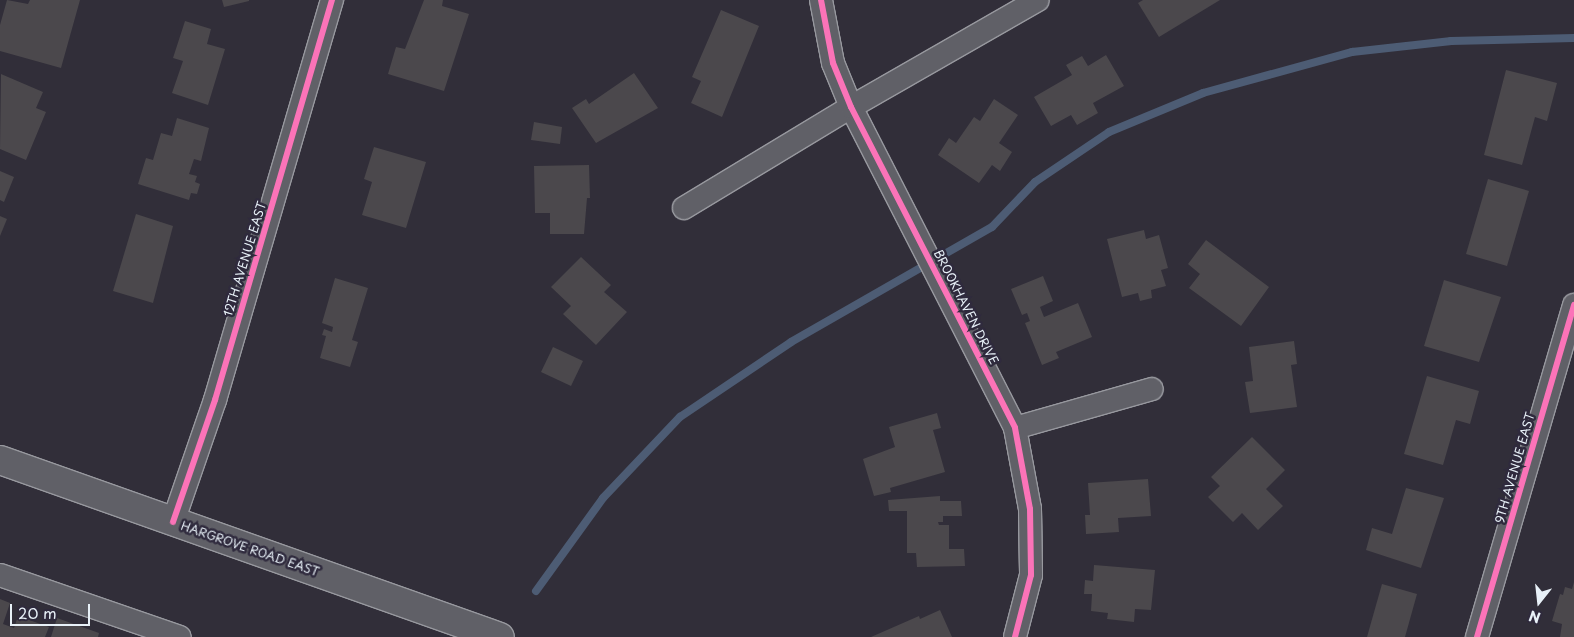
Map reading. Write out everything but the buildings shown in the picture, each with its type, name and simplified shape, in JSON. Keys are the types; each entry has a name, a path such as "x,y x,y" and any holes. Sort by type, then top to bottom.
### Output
{"main road":[{"name":"HARGROVE ROAD EAST","path":"0,460 500,637"}],"street":[{"name":"12TH AVENUE EAST","path":"173,522 215,400 332,0"},
{"name":"BROOKHAVEN DRIVE","path":"821,0 833,63 851,107 1015,428 1030,509 1031,575 1015,637"},
{"path":"684,208 851,107 1038,0"},
{"name":"9TH AVENUE EAST","path":"1477,637 1574,305"},
{"path":"1015,428 1152,389"},
{"path":"0,575 180,637"}],"waterway":[{"path":"536,591 603,498 680,417 791,342 992,227 1035,182 1109,132 1203,93 1352,52 1451,41 1574,38"}],"cycle path":[{"path":"173,522 215,400 332,0"},
{"path":"821,0 833,63 851,107 1015,428 1030,509 1031,575 1015,637"},
{"path":"1477,637 1574,305"}]}
